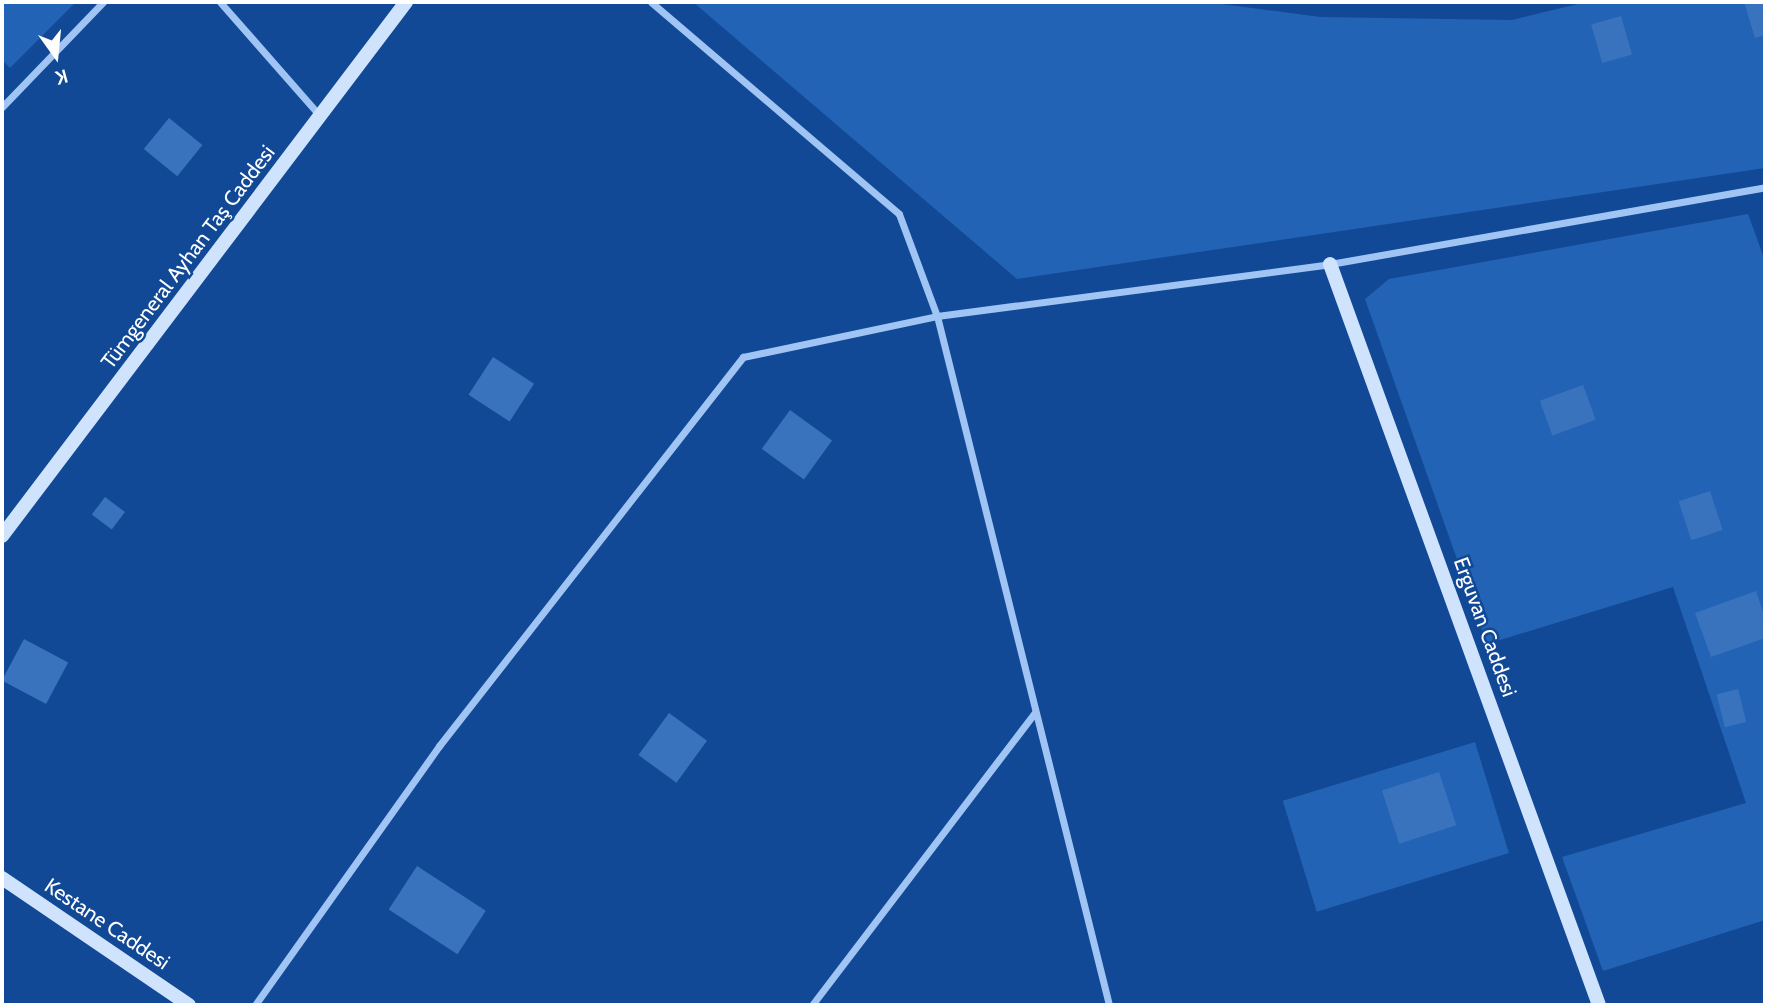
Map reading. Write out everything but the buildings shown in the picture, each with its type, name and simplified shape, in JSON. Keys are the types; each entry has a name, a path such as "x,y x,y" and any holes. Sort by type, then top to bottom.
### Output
{"street":[{"path":"2,107 103,2"},
{"path":"220,2 321,117"},
{"name":"Tümgeneral Ayhan Taş Caddesi","path":"2,536 406,2"},
{"path":"651,2 899,214 937,316 1109,1005"},
{"path":"254,1005 439,747 743,357 937,316 1330,264 1765,189"},
{"name":"Erguvan Caddesi","path":"1330,264 1600,1005"},
{"path":"812,1005 1035,712"},
{"name":"Kestane Caddesi","path":"2,878 189,1005"}],"shaded area":[{"path":"2,2 76,2 10,68 2,60"},
{"path":"693,2 1207,2 1320,17 1512,20 1586,2 1765,2 1765,168 1017,279"},
{"path":"1748,214 1765,261 1765,920 1603,971 1562,857 1746,803 1673,587 1487,644 1365,299 1389,279"},
{"path":"1475,742 1509,853 1317,912 1283,801"}]}
